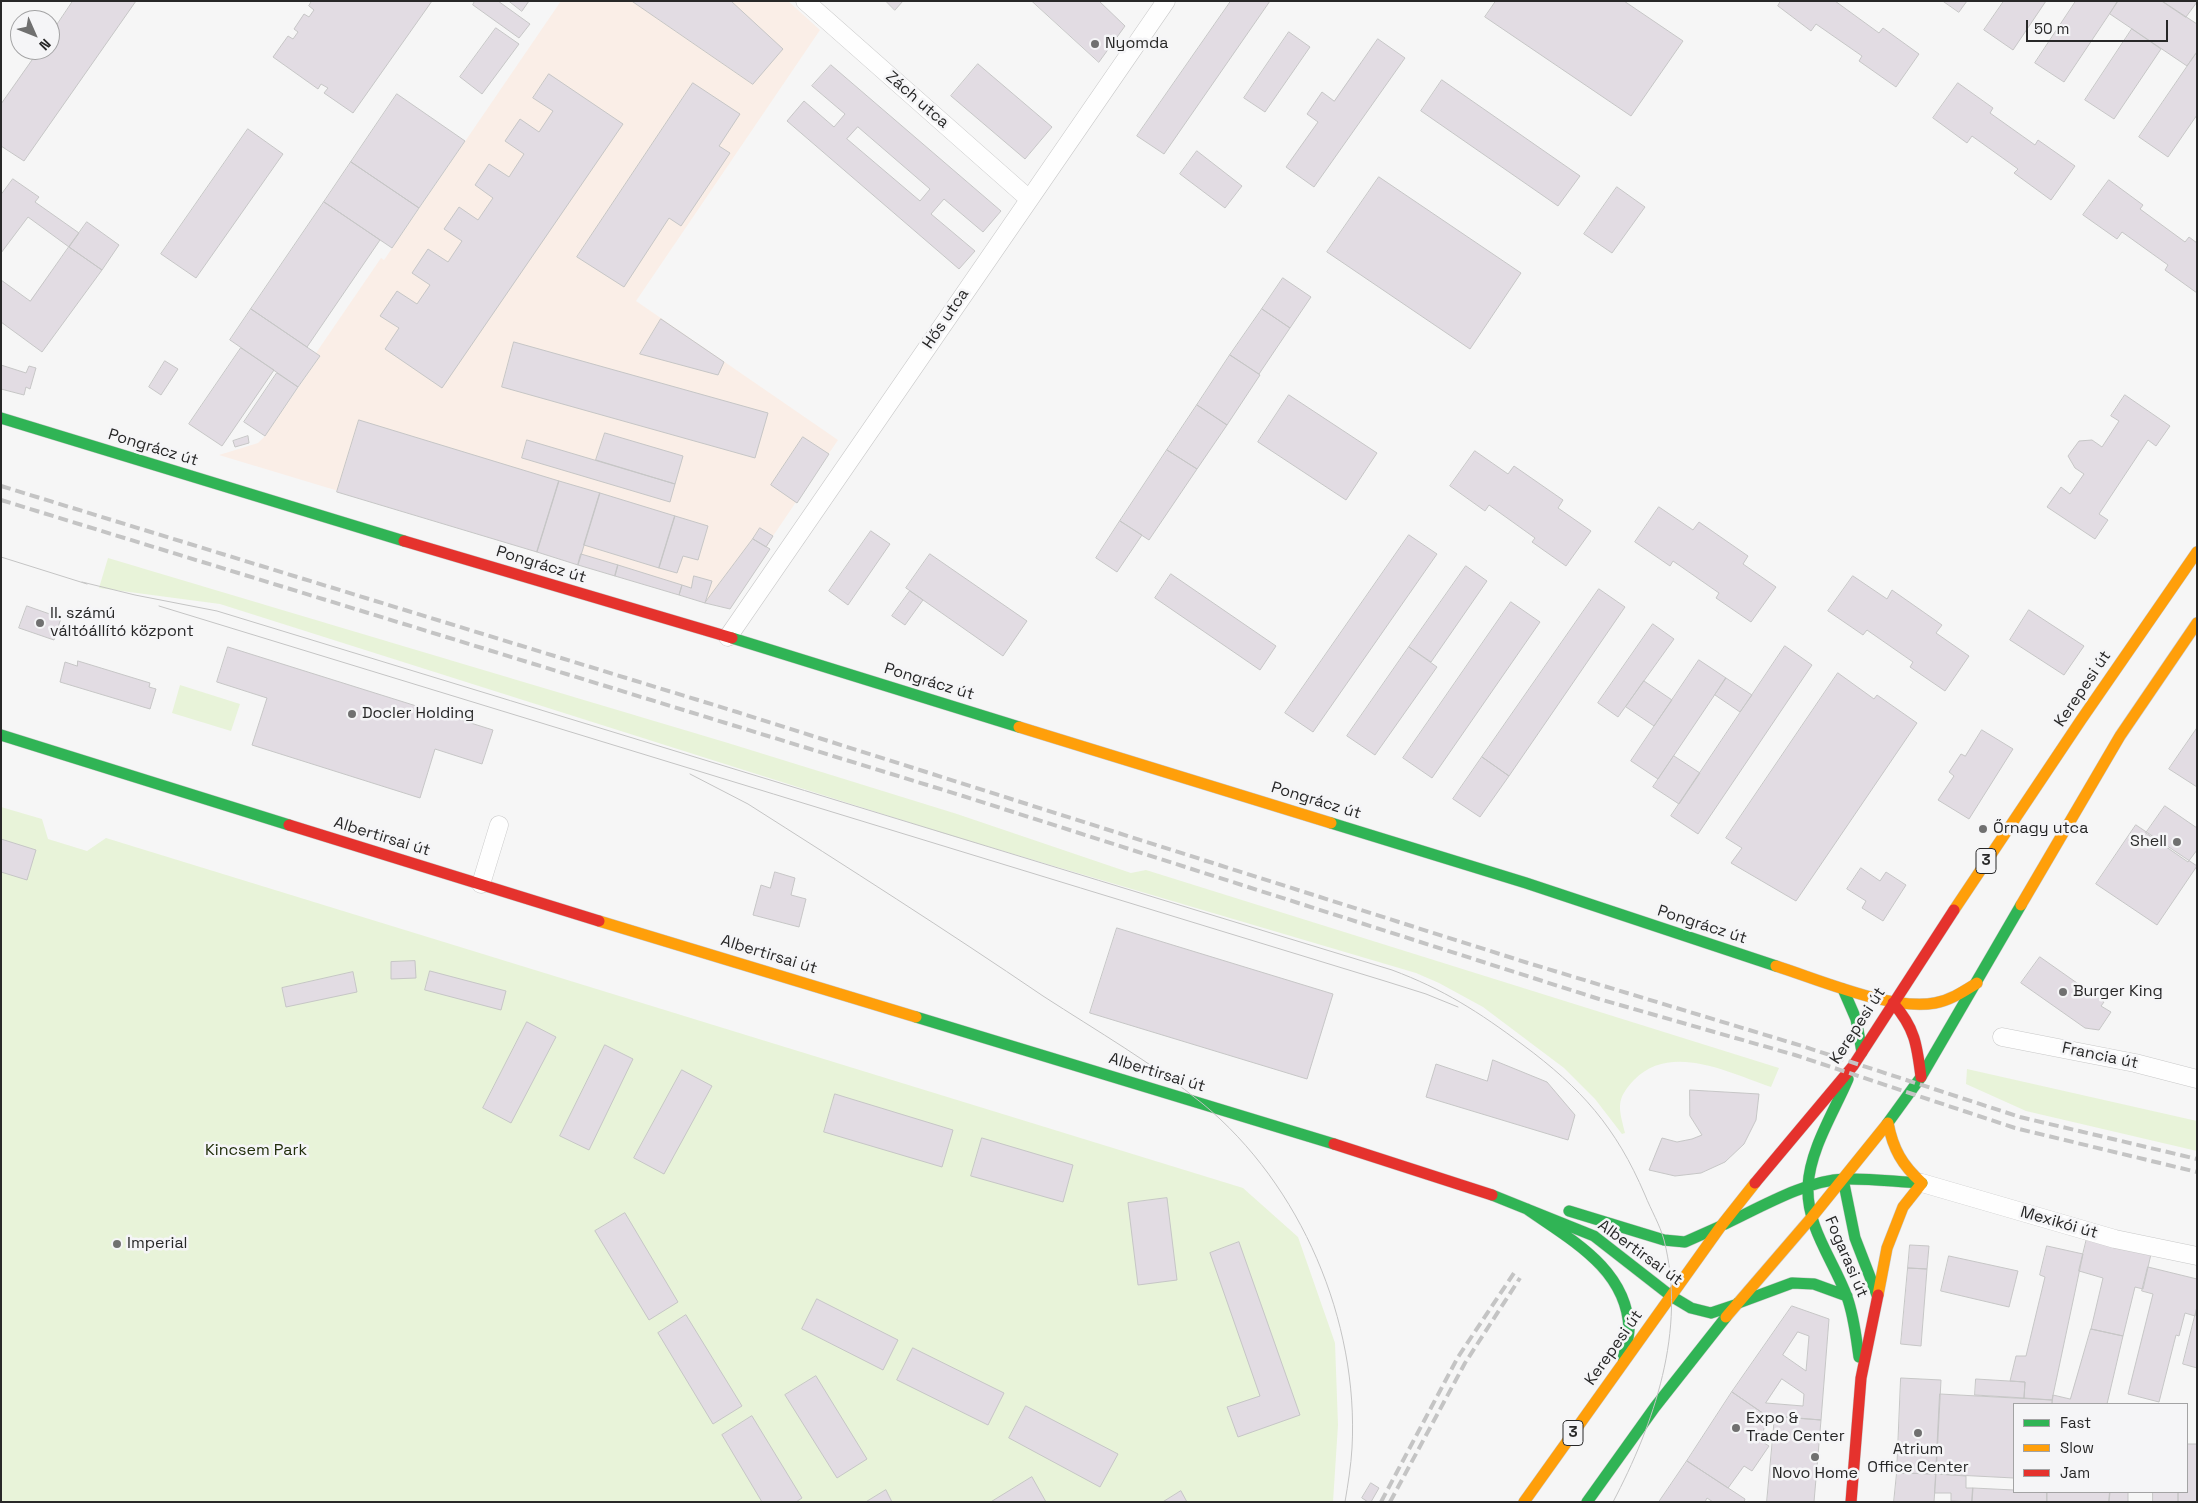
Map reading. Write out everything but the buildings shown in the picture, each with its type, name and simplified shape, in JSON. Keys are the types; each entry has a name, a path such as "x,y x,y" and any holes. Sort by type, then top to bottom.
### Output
{"street":[{"name":"Zách utca","path":"805,1 1029,199"},
{"name":"Hős utca","path":"728,637 1166,1"},
{"name":"Pongrácz út","path":"1,418 217,485 728,637 1517,880 1893,1003 1933,1004 1944,1002 1977,983"},
{"name":"Kerepesi út","path":"1524,1502 1721,1226 1853,1066 2075,728 2197,552"},
{"path":"1587,1502 1655,1407 1734,1305 1812,1217 1888,1123 1921,1077 2120,736 2197,623"},
{"name":"Albertirsai út","path":"1,735 481,884 1356,1151 1527,1209 1594,1236 1670,1296 1691,1308 1711,1313"},
{"path":"481,884 499,825"},
{"path":"1843,988 1855,1012 1860,1031 1862,1052"},
{"path":"1893,1003 1908,1019 1914,1032 1921,1077"},
{"name":"Francia út","path":"2002,1037 2135,1063 2197,1079"},
{"name":"Fogarasi út","path":"1853,1066 1812,1164 1808,1187 1812,1217 1847,1296 1855,1327 1861,1378"},
{"path":"1877,1295 1887,1248 1896,1221 1903,1207 1922,1183 1898,1160 1892,1146 1888,1123"},
{"name":"Albertirsai út","path":"1527,1209 1563,1210 1664,1240 1685,1242 1775,1200 1808,1187 1843,1179 1922,1183"},
{"name":"Fogarasi út","path":"1843,1179 1854,1238 1877,1295 1861,1378 1851,1502"},
{"name":"Mexikói út","path":"1922,1183 2115,1239 2197,1256"},
{"path":"1527,1209 1559,1233 1584,1247 1608,1271 1625,1303 1629,1330 1623,1363"},
{"path":"1711,1313 1768,1267"},
{"path":"1711,1313 1792,1283 1814,1284 1847,1296"}],"shaded area":[{"path":"561,1 788,1 820,30 636,301 838,440 773,536 767,547 770,549 730,609 219,455 258,443 265,436 320,356 316,353 381,258 384,260"}],"green space":[{"path":"108,558 728,743 957,814 1131,873 1146,870 1779,1068 1771,1087 1701,1064 1665,1063 1649,1069 1634,1080 1621,1099 1620,1111 1625,1133 1622,1134 1595,1099 1564,1068 1483,1007 1416,973 949,835 220,604 99,588"},
{"path":"180,685 240,704 231,731 172,713"},
{"name":"Kincsem Park","path":"1,807 42,819 48,839 87,851 106,838 1243,1188 1298,1237 1335,1343 1338,1425 1333,1502 1,1502"},
{"path":"1967,1069 2197,1121 2197,1151 2026,1111 1966,1084"}],"tram line":[{"path":"1,557 87,584"},
{"path":"82,582 135,595 217,611 1392,970 1428,985 1460,1002 1544,1061 1579,1093 1595,1111 1609,1129 1634,1171 1664,1240 1670,1274 1672,1308 1669,1342 1662,1376 1642,1441 1613,1502"},
{"path":"159,606 1388,982 1458,1007"},
{"path":"690,774 748,804 1145,1061 1203,1104 1238,1137 1269,1174 1295,1215 1317,1259 1334,1305 1345,1352 1352,1400 1352,1448 1345,1502"}],"railway":[{"path":"1,486 737,712 1528,963 1802,1046 2020,1117 2197,1159"},
{"path":"1,500 963,796 1599,999 1795,1055 2015,1128 2197,1172"},
{"path":"1381,1502 1458,1357 1514,1273"},
{"path":"1390,1502 1465,1363 1520,1278"}],"traffic: fast":[{"path":"1,418 404,541"},
{"path":"732,638 1019,727"},
{"path":"1,735 289,825"},
{"path":"1331,823 1526,883 1776,966"},
{"path":"1887,1124 1921,1077 2021,905"},
{"path":"1843,989 1856,1019 1862,1052"},
{"path":"916,1017 1334,1144"},
{"path":"1848,1079 1813,1158 1808,1186 1811,1216 1842,1284 1849,1304 1855,1327 1859,1357"},
{"path":"1843,1179 1855,1238 1877,1295"},
{"path":"1725,1224 1783,1196 1815,1184 1844,1179 1922,1183"},
{"path":"1492,1195 1594,1236 1671,1296 1691,1308 1711,1313 1735,1305"},
{"path":"1527,1209 1561,1232 1594,1258 1618,1289 1626,1308 1629,1329 1623,1359"},
{"path":"1569,1211 1664,1240 1685,1242 1721,1226"},
{"path":"1738,1303 1792,1283 1814,1284 1847,1296"},
{"path":"1587,1502 1655,1407 1726,1317"}],"traffic: slow":[{"path":"1954,910 2081,720 2197,552"},
{"path":"2021,905 2120,736 2197,623"},
{"path":"1019,727 1331,823"},
{"path":"599,921 916,1017"},
{"path":"1776,966 1856,993 1898,1003 1935,1003 1957,995 1977,983"},
{"path":"1888,1123 1899,1156 1922,1183"},
{"path":"1726,1317 1812,1217 1887,1124"},
{"path":"1524,1502 1721,1226 1755,1183"},
{"path":"1878,1295 1887,1248 1903,1207 1922,1183"}],"traffic: jam":[{"path":"404,541 732,638"},
{"path":"289,825 599,921"},
{"path":"1755,1183 1853,1066 1954,910"},
{"path":"1893,1003 1906,1021 1914,1037 1921,1077"},
{"path":"1334,1144 1492,1195"},
{"path":"1851,1502 1861,1378 1878,1295"}],"place":[{"name":"Nyomda","path":"1095,44"},
{"name":"II. számú váltóállító központ","path":"40,623"},
{"name":"Docler Holding","path":"352,714"},
{"name":"Őrnagy utca","path":"1983,829"},
{"name":"Shell","path":"2177,842"},
{"name":"Burger King","path":"2063,992"},
{"name":"Imperial","path":"117,1244"},
{"name":"Expo & Trade Center","path":"1736,1428"},
{"name":"Atrium Office Center","path":"1918,1433"},
{"name":"Novo Home","path":"1815,1457"}]}
